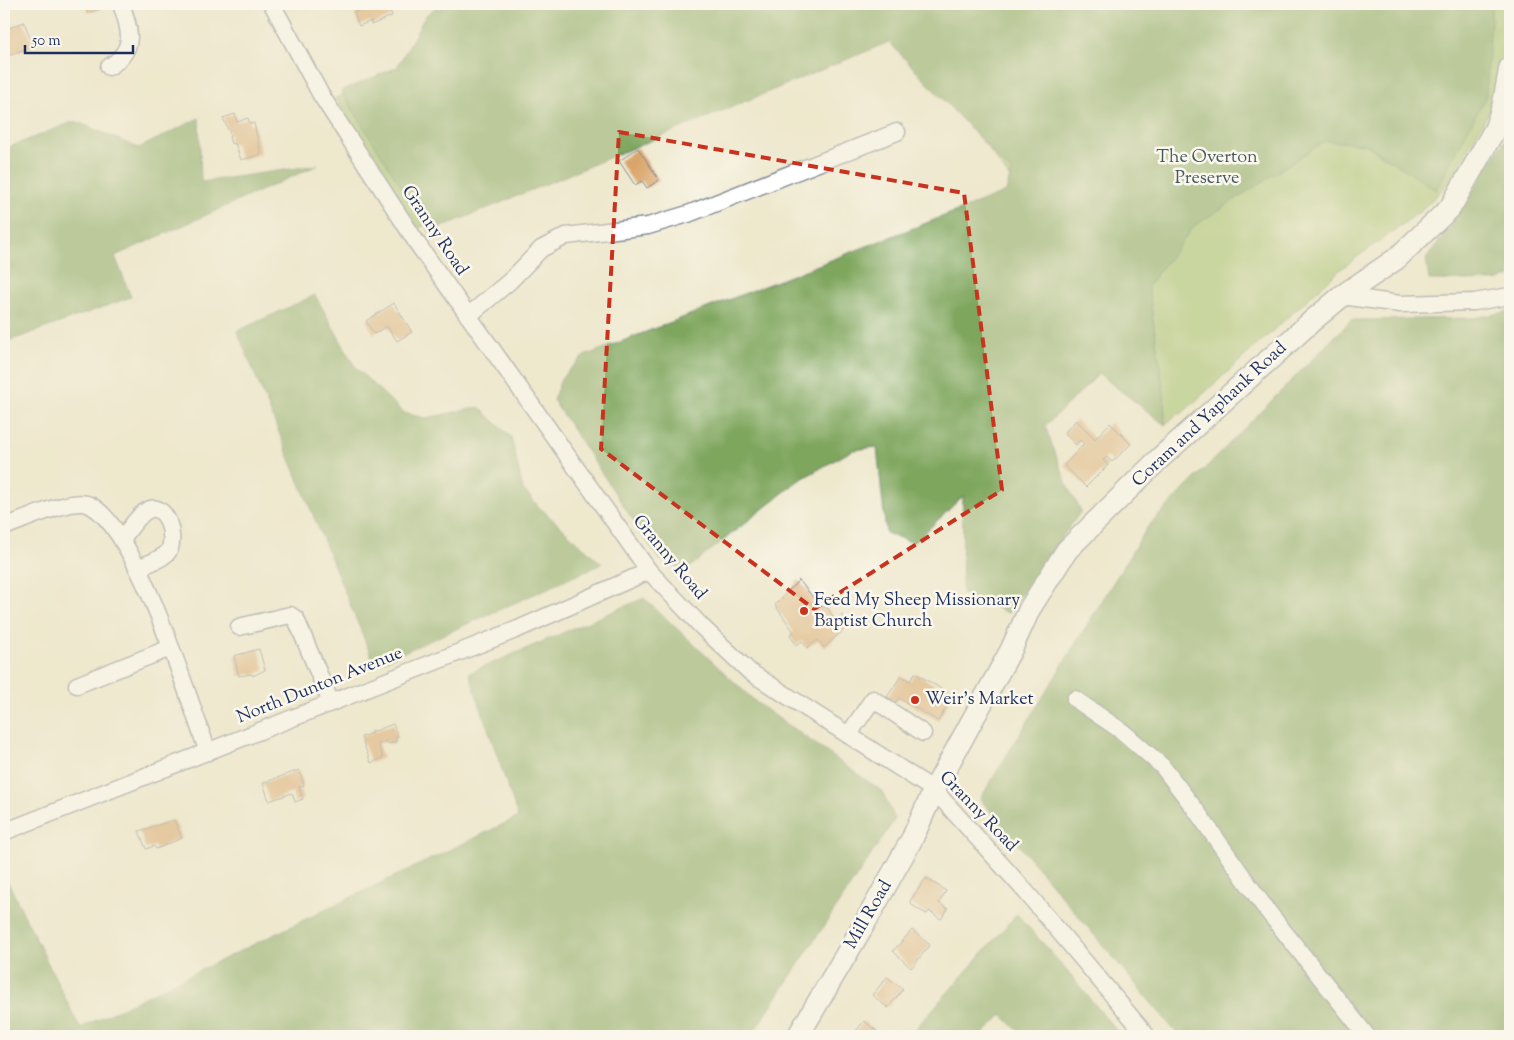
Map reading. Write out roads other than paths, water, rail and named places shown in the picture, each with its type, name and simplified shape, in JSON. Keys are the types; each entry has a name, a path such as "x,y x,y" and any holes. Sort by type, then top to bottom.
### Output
{"main road":[{"name":"Coram and Yaphank Road","path":"934,790 1011,650 1030,608 1067,550 1186,433 1342,296 1396,259 1450,208 1495,129 1503,106 1510,68"},
{"name":"Mill Road","path":"798,1036 871,913 912,839 934,790"}],"street":[{"path":"109,67 122,59 128,49 126,18 121,4"},
{"name":"Granny Road","path":"272,4 321,95 414,238 649,571 702,628 750,672 934,790 1026,892 1147,1036"},
{"path":"468,316 510,281 541,249 566,236 648,226 688,214 897,132"},
{"path":"1342,296 1400,304 1474,302 1510,296"},
{"path":"4,528 75,503 90,504 114,526 137,568 170,648 208,752"},
{"path":"122,539 146,510 153,508 163,513 170,524 172,539 169,551 137,568"},
{"name":"North Dunton Avenue","path":"4,832 518,629 649,571"},
{"path":"238,628 283,616 290,615 296,619 331,703"},
{"path":"77,685 170,648"},
{"path":"849,734 873,699 923,733"},
{"path":"1075,699 1123,732 1162,766 1266,909 1367,1036"}],"place":[{"name":"Feed My Sheep Missionary Baptist Church","path":"804,611"},
{"name":"Weir's Market","path":"915,700"}],"park label":[{"name":"The Overton Preserve","path":"1207,168"}]}
